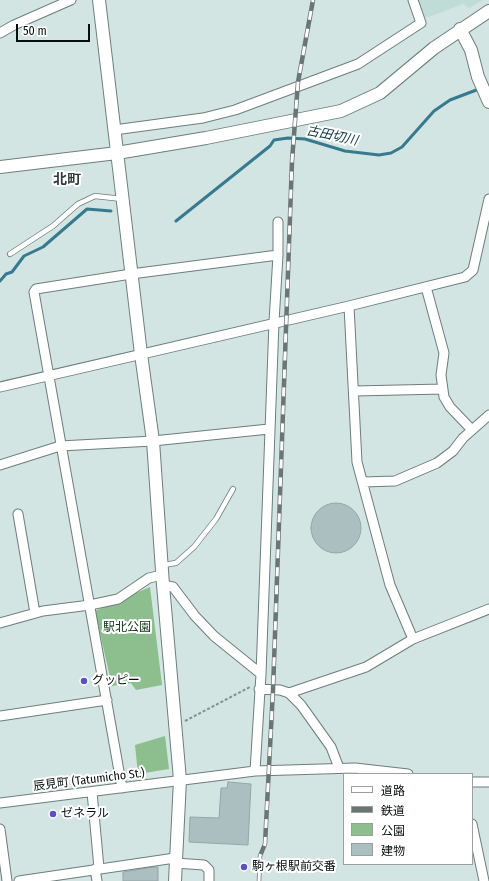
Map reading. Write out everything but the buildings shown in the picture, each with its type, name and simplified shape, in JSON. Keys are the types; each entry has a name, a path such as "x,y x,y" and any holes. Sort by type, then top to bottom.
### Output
{"street":[{"path":"0,34 14,25 71,0"},
{"path":"99,0 132,274 140,354 153,440 162,575 180,780 175,881"},
{"path":"114,130 203,118 235,110 358,64 421,24 413,0"},
{"path":"0,167 117,153 206,138 341,111 380,93 460,29 489,11"},
{"path":"460,29 471,50 478,77 489,102"},
{"path":"0,387 274,322 349,306 465,277 473,270 489,199"},
{"path":"255,771 260,682 269,429 278,255 278,222"},
{"path":"122,788 60,446 34,292 36,289 132,274 278,255"},
{"path":"426,287 444,353 441,375 444,397 450,407 472,430"},
{"path":"349,306 357,462 390,585 413,639"},
{"path":"354,391 442,389"},
{"path":"363,482 395,481 437,463 453,451 463,438 489,415"},
{"path":"0,465 60,446 153,440 269,429"},
{"path":"18,514 35,614"},
{"path":"162,575 195,616 260,682 289,693 309,715 331,747 339,768"},
{"path":"0,623 35,614 118,599 149,578 162,575"},
{"path":"289,693 366,667 413,639 489,609"},
{"path":"0,716 107,700"},
{"name":"辰見町 (Tatumicho St.)","path":"0,803 255,771 355,768 399,773"},
{"path":"473,782 489,782"},
{"path":"92,792 97,881"},
{"path":"0,829 7,881"},
{"path":"473,829 484,881"},
{"path":"19,881 97,868 175,861 204,865 209,870 209,881"}],"lane":[{"path":"10,254 53,226 78,204 95,196 122,199"},
{"path":"162,575 194,547 216,519 233,489"}],"path":[{"path":"175,727 260,682"}],"shaded area":[{"path":"416,0 483,0 469,8 463,4 429,17 423,17"}],"green space":[{"name":"駅北公園","path":"150,587 162,685 136,690 131,683 112,686 95,611"},
{"path":"165,736 169,769 138,774 135,745"}],"waterway":[{"name":"古田切川","path":"176,221 270,146 274,140 288,138 305,139 345,151 379,155 391,153 402,147 434,111 450,100 479,89"},
{"name":"古田切川","path":"0,281 6,274 12,272 24,256 43,247 87,209 111,211"}],"railway":[{"path":"259,881 260,856 265,844 273,690 292,161 298,82 313,0"}],"place":[{"name":"グッピー","path":"84,681"},
{"name":"ゼネラル","path":"53,814"},
{"name":"駒ヶ根駅前交番","path":"244,867"}],"district":[{"name":"北町","path":"67,180"}]}
